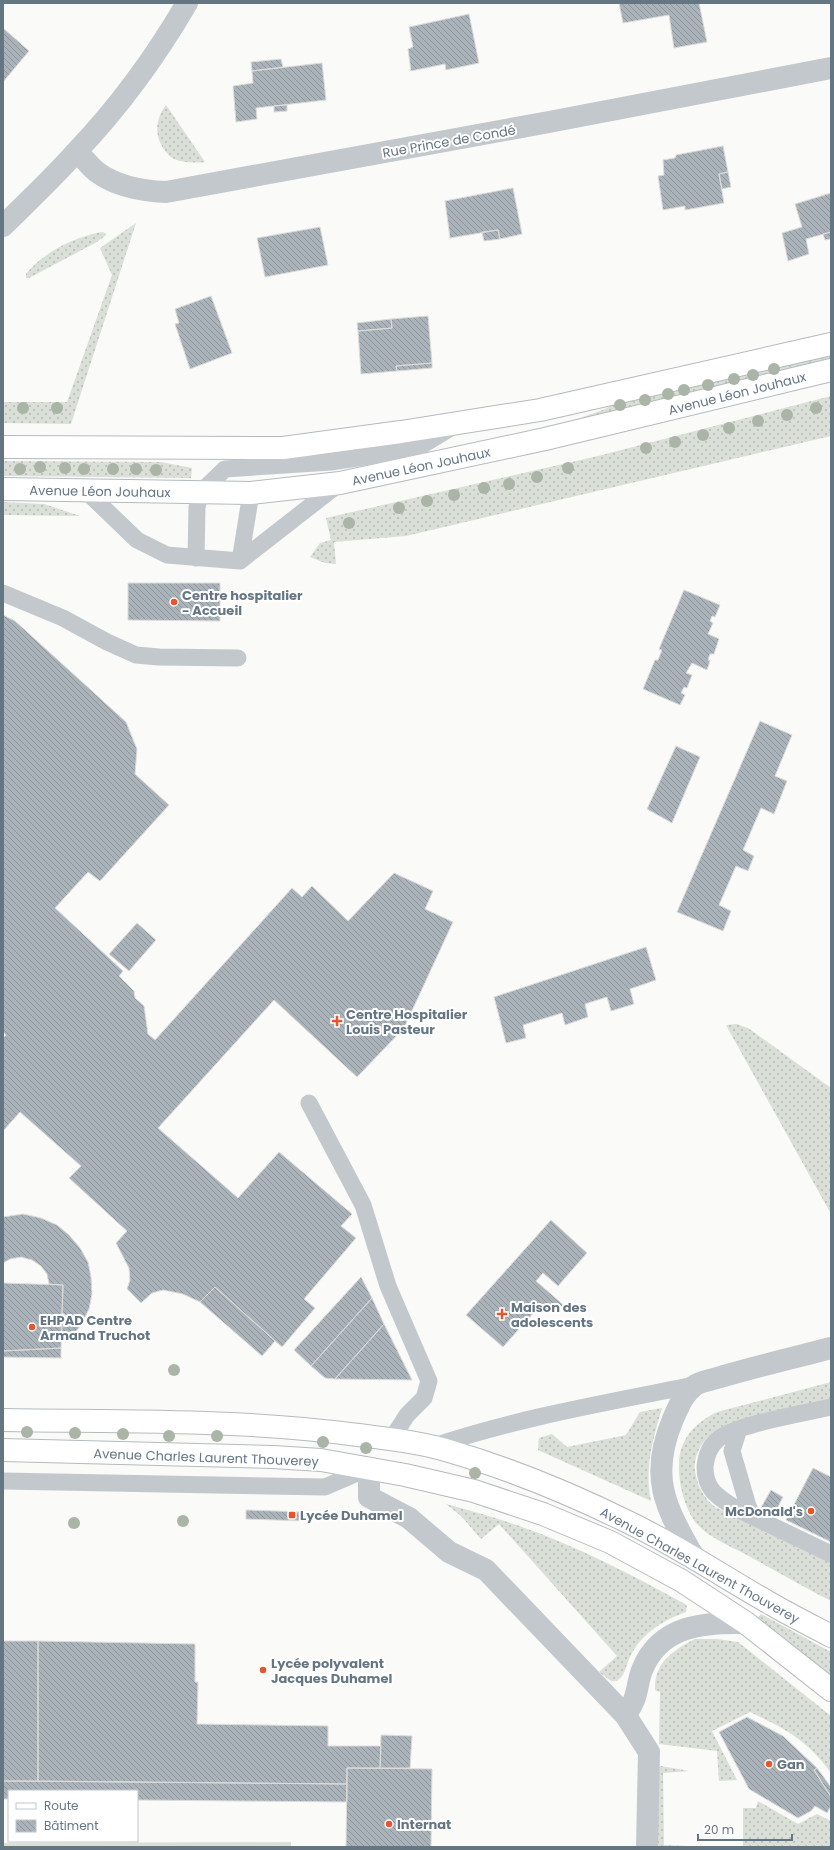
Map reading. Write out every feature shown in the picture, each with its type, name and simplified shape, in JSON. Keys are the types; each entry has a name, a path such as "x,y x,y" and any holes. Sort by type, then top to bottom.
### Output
{"main road":[{"path":"3,448 283,448 402,432 540,410 831,344"},
{"name":"Avenue Léon Jouhaux","path":"3,489 251,493 340,483 538,440 831,370"},
{"name":"Avenue Charles Laurent Thouverey","path":"3,1420 266,1425 328,1431 431,1447 512,1471 570,1495 630,1523 773,1605 831,1636"},
{"name":"Avenue Charles Laurent Thouverey","path":"3,1450 273,1457 321,1460 369,1468 474,1492 543,1514 610,1542 682,1581 746,1623 831,1690"}],"street":[{"path":"3,226 77,152 149,64 188,3"},
{"name":"Rue Prince de Condé","path":"77,152 97,172 116,183 141,191 166,192 549,122 831,68"},
{"path":"695,1559 671,1515 663,1492 662,1464 667,1434 681,1401 694,1385 729,1374 831,1348"},
{"path":"369,1468 369,1497 409,1518 449,1552 486,1570 626,1716 649,1752 647,1847"},
{"path":"626,1716 634,1699 642,1669 648,1658 662,1641 682,1630 706,1623 746,1623"}],"lane":[{"path":"196,558 197,507 200,492 225,469 331,462 416,449 461,422"},
{"path":"86,491 137,540 167,555 240,561 340,483"},
{"path":"240,561 251,493"},
{"path":"3,593 63,618 107,642 136,655 159,657 238,658"},
{"path":"309,1103 363,1204 388,1286 429,1381 424,1398 408,1415 391,1440"},
{"path":"431,1447 468,1434 534,1418 694,1385"},
{"path":"831,1407 729,1432 711,1446 706,1463 706,1479 713,1493 735,1508 831,1554"},
{"path":"739,1429 732,1450 748,1506 753,1517"},
{"path":"3,1481 325,1487 369,1468"}],"shaded area":[{"path":"166,105 205,162 197,163 174,159 163,148 158,137 157,126 160,115"},
{"path":"136,223 71,424 3,423 3,402 67,402 112,275 100,248"},
{"path":"102,232 106,235 97,242 29,278 26,278 26,274 33,266 51,252 70,242 91,234"},
{"path":"831,350 831,361 583,420 583,417 605,409 627,396"},
{"path":"831,396 831,436 406,536 334,542 336,564 325,563 310,557 320,543 331,540 326,518 598,456"},
{"path":"3,461 161,462 192,468 191,478 3,476"},
{"path":"3,502 44,504 80,516 3,515"},
{"path":"737,1024 748,1028 831,1088 831,1214 726,1025"},
{"path":"831,1382 831,1400 734,1423 719,1428 704,1441 701,1446 696,1458 695,1471 699,1487 707,1499 715,1507 831,1561 831,1601 720,1541 703,1530 694,1520 686,1505 681,1489 679,1465 682,1447 685,1440 695,1427 709,1416 717,1412"},
{"path":"662,1408 650,1454 648,1477 651,1501 538,1450 539,1438 552,1434 567,1447 626,1435 640,1412"},
{"path":"446,1504 513,1524 564,1543 625,1572 685,1604 687,1606 686,1612 662,1623 647,1634 636,1647 629,1659 623,1675 617,1681 611,1681 599,1672 617,1656 499,1524 481,1539 461,1516"},
{"path":"761,1614 831,1652 831,1678 757,1619"},
{"path":"695,1639 717,1639 738,1642 831,1716 831,1773 813,1752 795,1736 750,1712 712,1731 737,1780 719,1781 717,1751 659,1744 660,1692 655,1690 658,1672 666,1658 679,1648"},
{"path":"661,1766 689,1771 663,1773 664,1845 710,1847 658,1847 657,1768"},
{"path":"758,1801 798,1824 817,1814 831,1821 831,1847 743,1847 743,1808 756,1808"},
{"path":"291,1842 291,1847 3,1847 3,1843"}],"building":[{"path":"619,3 699,3 707,42 674,48 669,15 623,23"},
{"path":"469,14 479,63 446,70 445,64 411,71 408,49 413,47 409,27"},
{"path":"3,28 29,51 3,82"},
{"path":"281,59 283,67 252,71 251,62"},
{"path":"322,63 326,100 256,108 257,119 236,122 233,86 253,83 252,71"},
{"path":"287,105 287,111 274,112 274,106"},
{"path":"723,146 728,172 719,174 724,203 685,210 685,206 663,210 658,176 664,175 663,160 675,158 676,155"},
{"path":"728,172 731,187 722,189 719,174"},
{"path":"513,188 522,234 500,239 498,230 450,238 445,201"},
{"path":"831,193 831,232 806,239 809,254 788,261 782,233 802,227 795,204"},
{"path":"320,227 328,265 265,277 257,238"},
{"path":"498,230 500,239 484,241 482,232"},
{"path":"831,232 831,239 825,240 823,234"},
{"path":"211,296 232,353 190,369 175,324 179,323 175,309"},
{"path":"428,316 432,363 396,366 397,371 361,374 358,331 392,328 391,319"},
{"path":"391,319 392,328 358,331 357,323"},
{"path":"432,363 432,368 397,371 396,366"},
{"name":"Centre hospitalier - Accueil","path":"128,583 220,583 220,621 128,620"},
{"path":"684,590 720,605 715,617 712,616 710,621 713,623 708,634 719,639 714,654 710,654 708,660 710,661 707,670 692,663 686,673 692,675 687,688 684,687 681,693 685,695 680,705 643,689 655,660 658,660 662,650 659,649"},
{"path":"3,615 15,621 126,722 137,749 135,774 169,805 100,881 88,872 55,908 123,971 119,976 134,991 135,998 144,1006 148,1034 155,1040 292,888 302,897 312,886 348,921 394,873 433,891 425,909 453,922 404,1028 357,1077 274,1000 158,1128 238,1198 279,1152 352,1214 341,1226 356,1238 304,1299 315,1308 282,1347 215,1287 200,1302 183,1294 163,1290 152,1293 141,1303 127,1289 130,1280 129,1268 116,1243 127,1231 69,1178 81,1166 20,1112 3,1131 3,1038 6,1035 3,1032"},
{"path":"760,721 792,735 775,776 787,781 774,814 761,808 743,850 754,856 748,871 736,866 719,905 731,911 723,931 677,912"},
{"path":"676,746 700,757 672,823 647,809"},
{"path":"137,923 156,940 129,971 109,954"},
{"path":"646,947 656,980 630,989 634,1004 611,1011 607,997 585,1004 588,1017 565,1025 562,1013 523,1025 526,1038 506,1043 494,997"},
{"path":"23,1214 41,1218 57,1225 69,1235 80,1248 88,1262 92,1294 89,1309 81,1325 62,1313 63,1285 49,1284 47,1274 41,1266 32,1260 21,1257 10,1259 3,1263 3,1217"},
{"path":"551,1220 587,1253 558,1286 543,1273 536,1281 568,1309 536,1310 503,1347 466,1315"},
{"path":"361,1277 372,1298 311,1366 294,1350"},
{"name":"EHPAD Centre Armand Truchot","path":"3,1283 63,1285 61,1348 3,1351"},
{"path":"215,1287 275,1341 262,1356 200,1302"},
{"path":"372,1298 384,1324 335,1379 325,1378 311,1366"},
{"path":"62,1313 81,1325 69,1340 62,1340"},
{"path":"384,1324 412,1380 335,1379"},
{"path":"61,1348 61,1358 3,1357 3,1351"},
{"name":"McDonald's","path":"813,1468 831,1477 831,1542 786,1520"},
{"path":"771,1490 783,1497 772,1518 759,1511"},
{"path":"246,1510 305,1512 305,1521 246,1519"},
{"path":"3,1641 38,1641 38,1781 3,1781"},
{"path":"38,1641 195,1644 195,1682 198,1682 197,1724 328,1726 328,1746 381,1746 380,1768 347,1768 347,1784 38,1781"},
{"path":"747,1717 783,1736 817,1768 814,1770 831,1797 831,1806 827,1813 815,1806 811,1811 798,1818 749,1789 719,1732"},
{"path":"381,1735 412,1736 410,1768 380,1768"},
{"name":"Internat","path":"347,1768 432,1769 431,1847 346,1847"},
{"path":"817,1768 831,1787 831,1797 814,1770"},
{"path":"3,1781 347,1784 347,1802 138,1800 138,1790 8,1790 8,1799 3,1799"}],"place":[{"name":"Centre hospitalier - Accueil","path":"174,602"},
{"name":"Centre Hospitalier Louis Pasteur","path":"337,1021"},
{"name":"Maison des adolescents","path":"502,1314"},
{"name":"EHPAD Centre Armand Truchot","path":"32,1327"},
{"name":"McDonald's","path":"811,1511"},
{"name":"Lycée Duhamel","path":"292,1515"},
{"name":"Lycée polyvalent Jacques Duhamel","path":"263,1670"},
{"name":"Gan","path":"769,1764"},
{"name":"Internat","path":"389,1824"}]}
